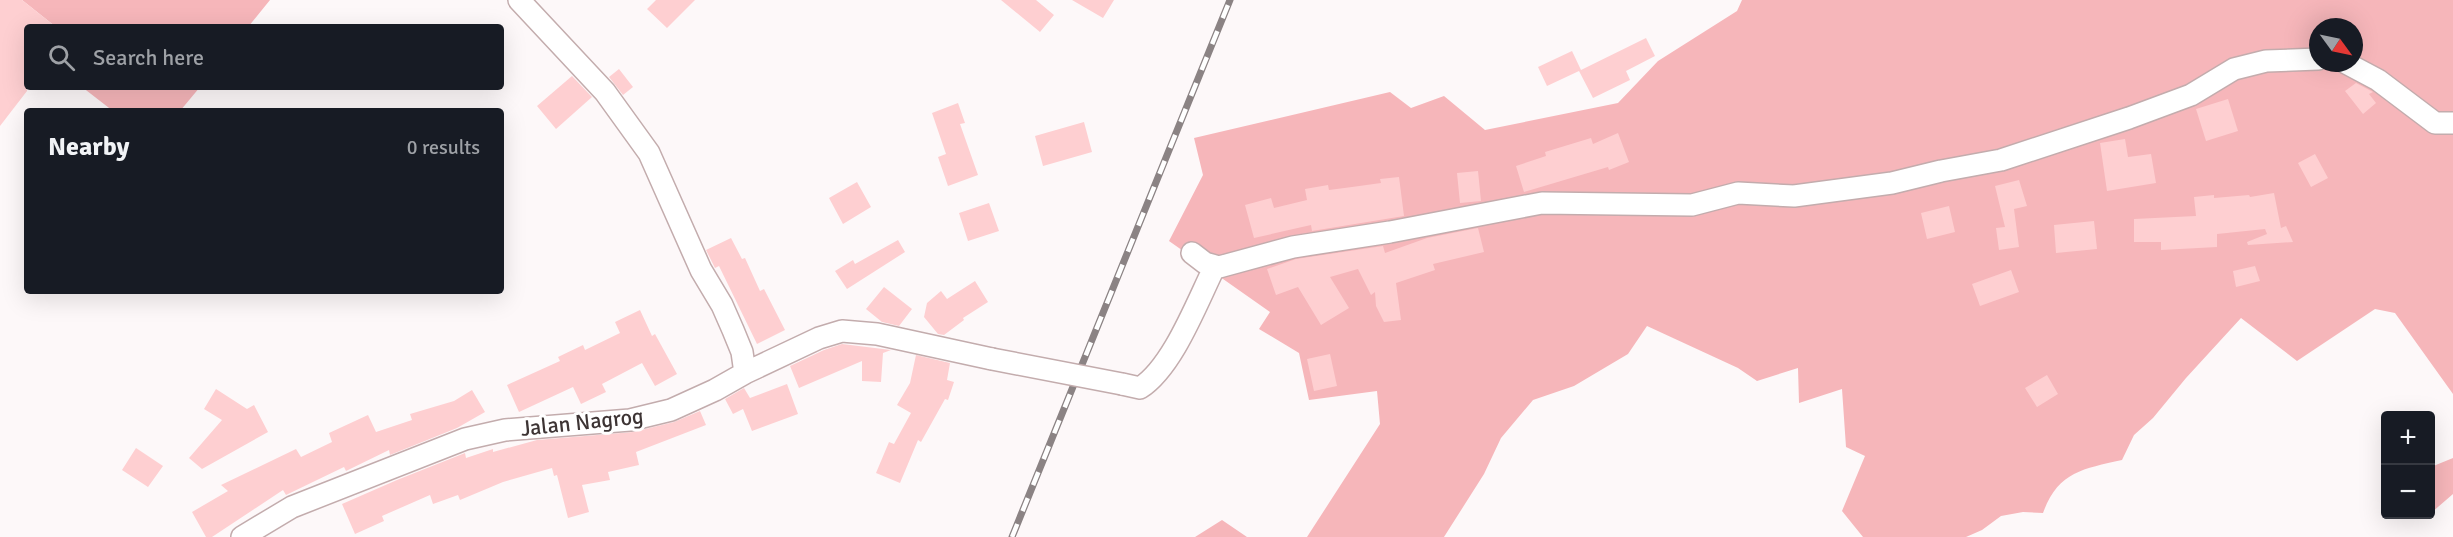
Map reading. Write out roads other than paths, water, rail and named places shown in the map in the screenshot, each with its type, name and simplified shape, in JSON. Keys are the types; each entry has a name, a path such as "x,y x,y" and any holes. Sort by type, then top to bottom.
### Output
{"street":[{"path":"522,1 605,93 649,153 701,270 722,305 733,330 742,352 745,373"},
{"path":"1192,253 1205,263 1219,267 1293,248 1542,203 1692,205 1737,193 1794,196 1892,183 2001,160 2129,118 2191,94 2234,69 2266,61 2309,59"},
{"path":"2363,72 2378,80 2435,123 2453,123"},
{"name":"Jalan Nagrog","path":"242,537 292,507 465,439 505,430 630,420 671,410 811,341 842,331 877,334 1140,388 1165,365 1215,266"}],"railway":[{"path":"1012,537 1230,0"}]}
